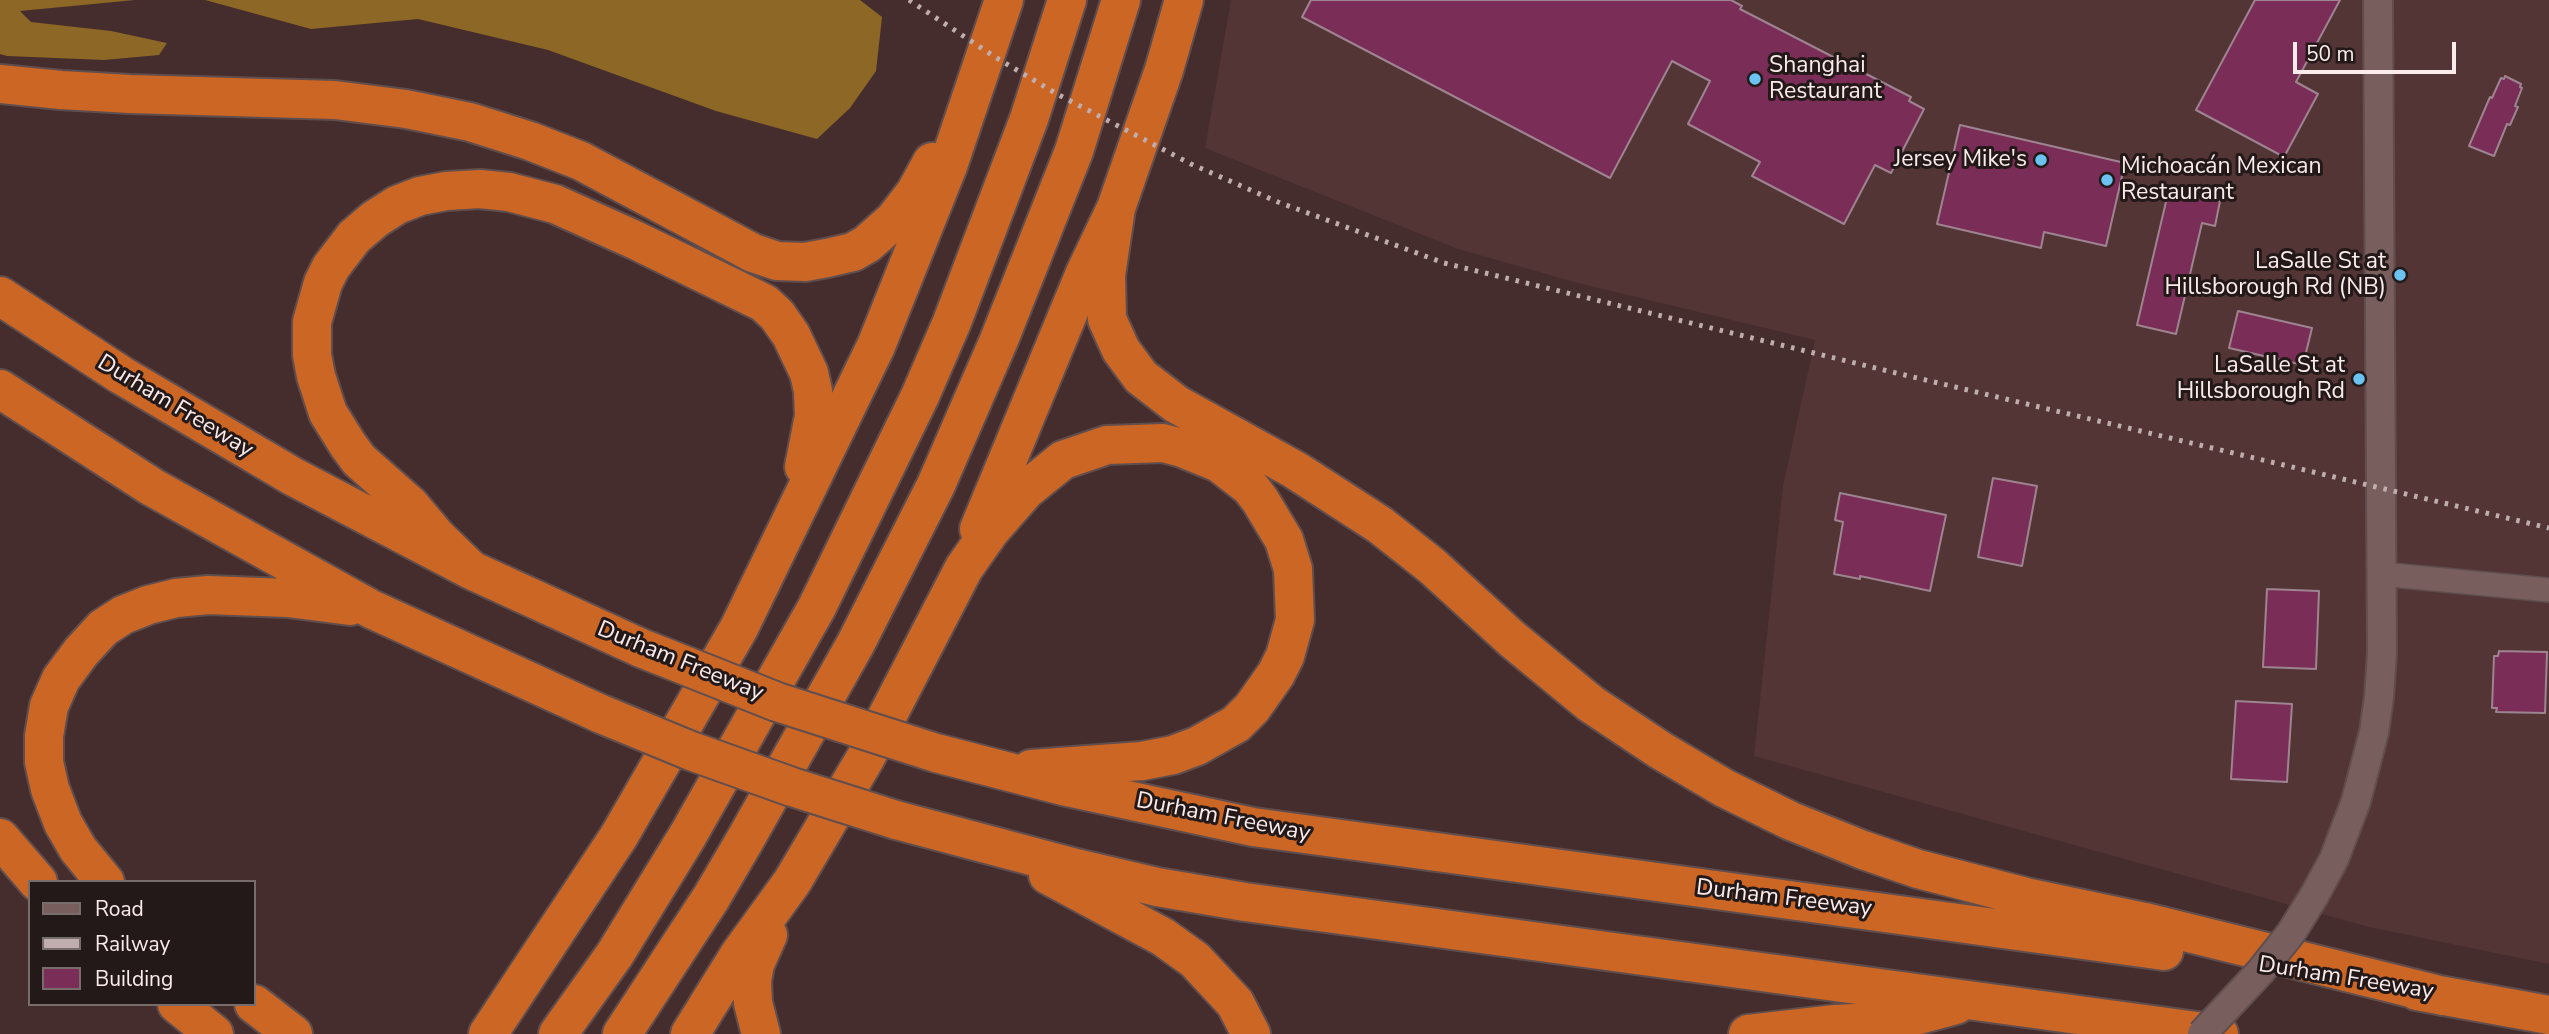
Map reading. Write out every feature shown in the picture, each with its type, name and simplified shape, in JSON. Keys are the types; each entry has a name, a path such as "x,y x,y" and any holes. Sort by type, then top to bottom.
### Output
{"highway":[{"path":"488,1034 620,836 739,628 789,530 876,346 916,250 948,166 1004,0"},
{"path":"558,1034 615,954 688,835 829,582 920,396 952,322 1029,120 1067,0"},
{"path":"622,1034 665,971 731,863 856,643 918,522 999,340 1074,151 1121,0"},
{"path":"690,1034 739,955 792,882 866,757 964,568 992,494 1085,273 1116,208 1164,70 1184,0"},
{"path":"0,84 130,94 335,100 406,109 470,122 581,161 753,253 777,261 805,262 853,251 867,244 894,220 915,193 976,79"},
{"path":"471,570 437,537 410,505 384,484 354,453 328,413 312,355 312,322 317,301 327,275 343,250 375,219 397,205 420,196 446,191 509,192 555,204 746,293 776,315 801,353 813,391 811,437 789,530"},
{"path":"1116,208 1106,275 1107,319 1121,350 1141,377 1176,404 1295,470 1380,525 1432,566 1511,639 1591,704 1660,750 1724,788 1791,821 1918,869 2015,895 2145,922 2443,996"},
{"name":"Durham Freeway","path":"0,296 215,433 292,477 471,570 641,648 776,702 936,753 1067,787 1253,827 2224,959 2549,1015"},
{"path":"0,389 152,487 371,608 601,714 691,751 896,820 995,848 1157,887 1245,902 2219,1034"},
{"path":"964,568 990,530 1026,490 1063,460 1108,445 1163,443 1220,463 1250,487 1284,540 1293,569 1295,621 1285,656 1265,692 1236,724 1197,746 1173,755 1142,761 1001,771"},
{"path":"103,880 78,849 63,823 50,789 44,749 50,706 61,679 103,628 148,604 208,595 288,598 371,608"},
{"path":"0,838 36,880"},
{"path":"995,848 1163,937 1195,960 1235,1003 1251,1034"},
{"path":"761,1034 753,1003 752,981 755,964 792,882"},
{"path":"461,1034 517,989"},
{"path":"1748,1034 1835,1024 1896,1021 1979,1000"},
{"path":"179,1006 214,1034"},
{"path":"256,1006 293,1034"}],"street":[{"path":"2202,1034 2260,972 2291,933 2314,896 2346,830 2375,732 2382,653 2378,0"},
{"path":"2381,574 2549,590"}],"shaded area":[{"path":"0,0 135,0 20,11 31,22 111,31 167,43 159,55 104,60 7,56 0,54"},
{"path":"205,0 860,0 882,17 876,71 850,108 817,139 716,111 548,50 418,19 311,29"},
{"path":"1231,0 2549,0 2549,964 2369,927 1754,756 1783,486 1815,340 1578,283 1458,249 1205,148"}],"building":[{"path":"1311,0 1731,0 1742,6 1740,9 1911,97 1909,101 1924,109 1891,173 1875,165 1844,224 1752,176 1760,162 1688,124 1710,81 1672,61 1610,178 1302,17"},
{"path":"2255,0 2340,0 2296,82 2318,94 2284,157 2196,110"},
{"path":"2505,76 2521,84 2522,88 2515,106 2518,107 2510,125 2507,124 2494,156 2469,146 2490,97 2492,98 2501,78 2504,79"},
{"path":"1960,125 2125,163 2106,246 2044,232 2041,248 1937,224"},
{"path":"2169,189 2220,201 2215,226 2202,223 2176,334 2137,325"},
{"path":"2238,311 2312,328 2303,365 2229,348"},
{"path":"1993,478 2037,486 2022,566 1978,557"},
{"path":"1840,493 1946,515 1930,591 1860,576 1860,579 1834,574 1843,522 1835,520"},
{"path":"2267,589 2319,591 2316,669 2263,667"},
{"path":"2499,651 2547,652 2545,713 2496,712 2497,708 2492,708 2494,656 2498,656"},
{"path":"2236,701 2292,704 2287,782 2231,779"}],"railway":[{"path":"909,0 1057,94 1191,164 1278,202 1444,263 2549,528"}],"place":[{"name":"Shanghai Restaurant","path":"1755,79"},
{"name":"Jersey Mike's","path":"2041,160"},
{"name":"Michoacán Mexican Restaurant","path":"2107,180"},
{"name":"LaSalle St at Hillsborough Rd (NB)","path":"2400,275"},
{"name":"LaSalle St at Hillsborough Rd","path":"2359,379"}]}
